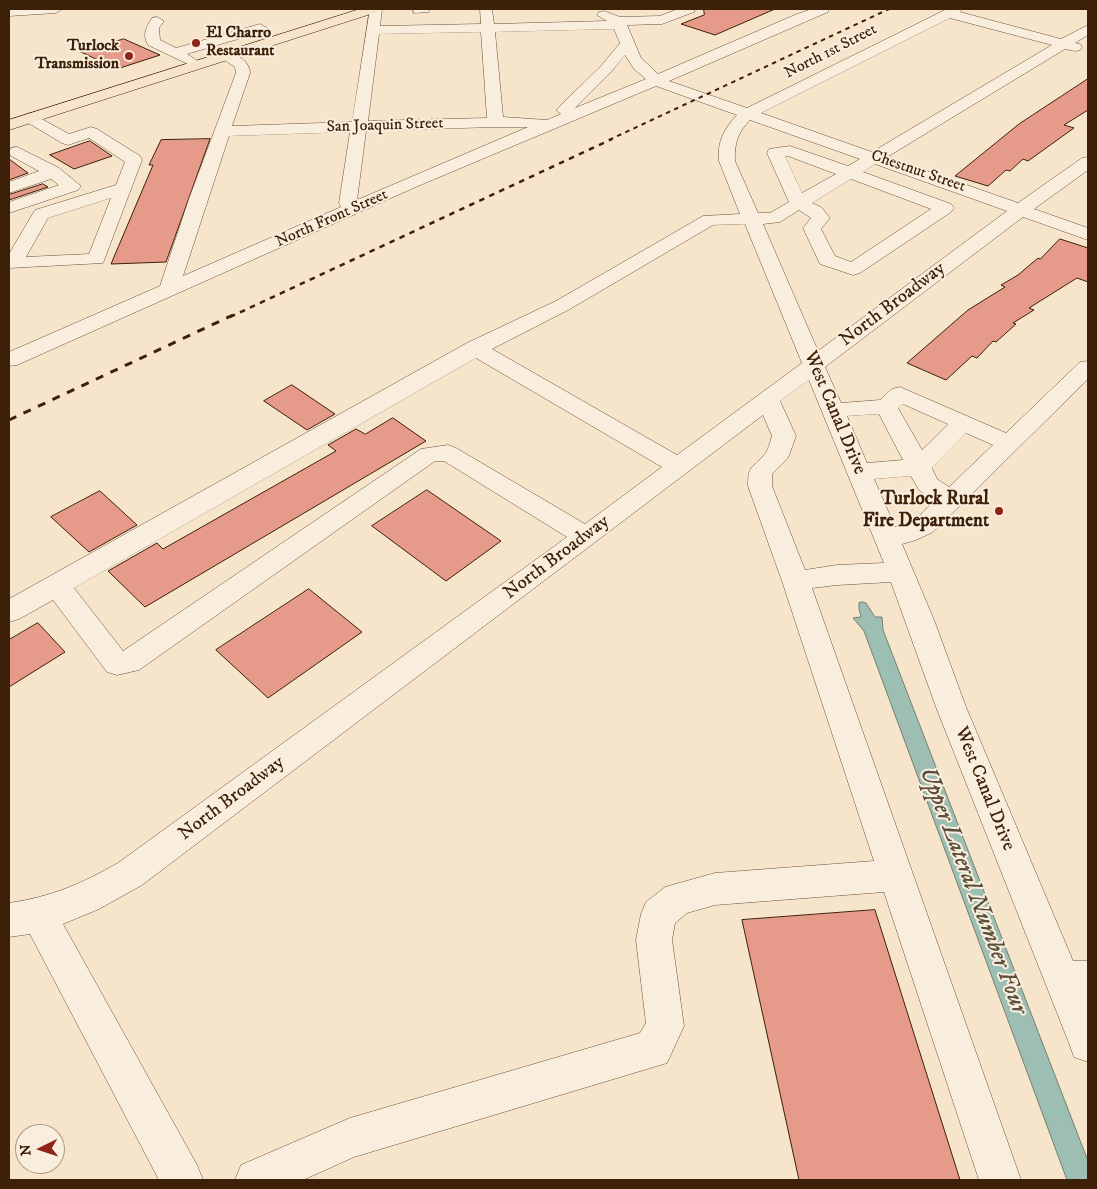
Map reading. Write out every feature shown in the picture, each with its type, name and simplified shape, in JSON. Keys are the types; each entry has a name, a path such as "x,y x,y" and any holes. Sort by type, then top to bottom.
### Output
{"main road":[{"path":"9,125 372,9"}],"street":[{"path":"9,12 56,9"},
{"path":"352,210 348,203 376,9"},
{"path":"419,9 425,16 422,29"},
{"path":"486,9 495,122"},
{"path":"602,9 604,16 619,23 626,44 637,65 657,80 699,98 748,114"},
{"path":"619,23 628,15 626,9"},
{"path":"373,30 619,23 664,20 689,9"},
{"name":"North Front Street","path":"9,360 552,122 657,80 785,23 823,9"},
{"path":"952,11 1088,50"},
{"name":"North 1st Street","path":"748,114 952,11"},
{"path":"157,21 152,28 153,42 198,64"},
{"path":"175,53 261,21 260,30 280,38"},
{"path":"9,612 475,348 504,332 563,305 709,220 774,218 1088,29"},
{"path":"552,122 606,70 626,44"},
{"path":"169,290 243,68 240,64 225,56"},
{"name":"Chestnut Street","path":"748,114 875,157 1088,234"},
{"name":"West Canal Drive","path":"748,114 731,133 728,140 726,156 730,171 887,538 951,707 1075,980 1088,1043"},
{"path":"31,118 68,140 90,132 134,160 96,259 13,263 41,214 123,188"},
{"name":"San Joaquin Street","path":"222,131 495,122 552,122"},
{"path":"9,208 72,186 53,172 12,151"},
{"path":"790,151 946,208 853,269 827,260 812,228 821,218 815,211 798,203 775,153 790,151"},
{"name":"North Broadway","path":"24,918 78,902 130,874 586,536 1022,209 1088,162"},
{"path":"11,185 53,172"},
{"path":"475,348 678,466"},
{"path":"887,538 916,531 924,526 1088,367"},
{"path":"832,410 886,407 900,394 1009,444"},
{"path":"768,399 784,436 776,458 760,471 760,486 796,581 1000,1180"},
{"path":"886,407 928,484 950,501"},
{"path":"859,472 919,467 963,422"},
{"path":"57,585 117,664 130,662 429,454 448,453 586,536"},
{"path":"796,581 900,572"},
{"path":"256,1180 350,1138 653,1049 665,1026 654,940 659,914 677,898 715,889 896,875"},
{"path":"24,918 182,1180"}],"water":[{"name":"Upper Lateral Number Four","path":"859,603 866,603 875,617 882,617 883,630 1088,1161 1088,1180 1067,1180 864,631 853,618 861,617"}],"building":[{"path":"704,9 775,9 715,35 681,24 704,15"},
{"path":"124,39 160,55 117,69 81,52"},
{"path":"1088,79 1088,110 1064,125 1074,128 1028,161 1023,159 1010,171 1006,170 988,186 955,176 1019,124"},
{"path":"210,139 166,262 111,264 153,165 149,165 161,140"},
{"path":"90,141 112,156 74,169 50,155"},
{"path":"9,159 28,173 9,180"},
{"path":"43,184 48,187 9,200 9,195"},
{"path":"1060,239 1088,248 1088,282 1077,278 1029,308 1034,310 1013,323 1016,324 996,342 993,341 977,358 972,356 946,380 907,363 968,310 1005,287 1001,285 1018,275 1038,258 1040,259"},
{"path":"292,385 335,414 307,430 264,401"},
{"path":"393,418 426,441 145,607 108,571 157,543 163,549 336,451 328,445 356,429 365,434"},
{"path":"427,490 501,541 446,581 372,526"},
{"path":"100,491 137,525 89,552 51,517"},
{"path":"309,589 362,632 268,698 216,650"},
{"path":"38,623 65,652 9,687 9,640"},
{"path":"875,910 960,1180 799,1180 742,920"}],"railway":[{"path":"609,140 889,9"},
{"path":"230,317 612,139"},
{"path":"9,420 233,315"}],"place":[{"name":"El Charro Restaurant","path":"196,43"},
{"name":"Turlock Transmission","path":"129,56"},
{"name":"Turlock Rural Fire Department","path":"999,511"}]}
